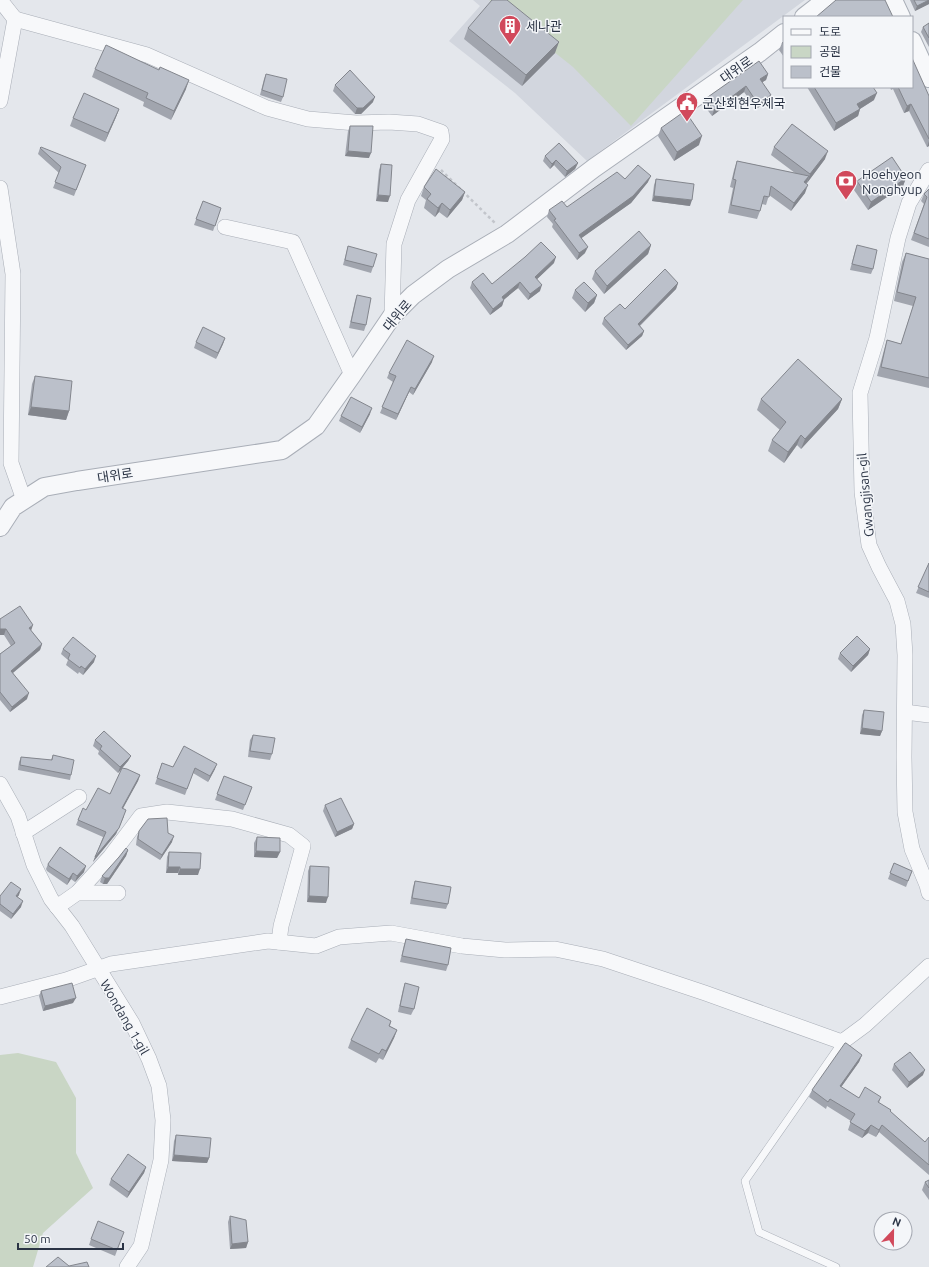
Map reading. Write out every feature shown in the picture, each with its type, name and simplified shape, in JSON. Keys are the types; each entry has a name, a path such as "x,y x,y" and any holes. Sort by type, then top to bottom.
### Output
{"street":[{"path":"0,0 15,19 147,55 267,108 308,118 356,123 389,122 418,124 441,132 442,139 408,200 394,244 392,316"},
{"path":"805,16 826,0"},
{"path":"893,0 901,16"},
{"path":"0,101 15,19"},
{"name":"대위로","path":"0,526 13,507 44,487 282,450 316,426 392,316 413,295 448,269 507,234 594,168 783,34"},
{"path":"913,43 929,78"},
{"name":"Gwangjisan-gil","path":"929,170 909,203 898,238 877,338 860,393 862,492 869,545 897,601 903,624 905,655 905,812 912,849 929,893"},
{"path":"0,188 13,274 11,463 24,500"},
{"path":"225,226 293,242 352,375"},
{"path":"905,712 929,715"},
{"name":"Wondang 1-gil","path":"0,784 18,816 34,865 51,899 72,926 132,1023 149,1059 159,1086 163,1120 161,1160 141,1246 127,1267"},
{"path":"23,833 79,797"},
{"path":"57,907 77,893 110,857 141,816 167,812 232,819 289,835 303,846 281,926 279,942"},
{"path":"77,893 118,893"},
{"path":"0,997 66,980 111,964 268,942 316,946 338,937 391,933 462,946 505,950 555,949 603,959 705,993 842,1042 865,1025 929,966"}],"lane":[{"path":"836,1267 759,1232 745,1181 842,1042"}],"path":[{"path":"430,160 507,234"}],"shaded area":[{"path":"473,0 805,0 587,161 515,93 449,41 480,6"}],"green space":[{"path":"489,0 743,0 631,126 573,67"},
{"path":"18,1053 56,1062 76,1098 76,1153 93,1188 43,1233 33,1267 0,1267 0,1055"}],"building":[{"name":"세나관","path":"492,0 507,0 559,42 526,75 468,28"},
{"path":"836,0 885,0 893,16 817,16"},
{"path":"914,0 929,0 917,6"},
{"path":"929,23 929,38 923,27"},
{"path":"106,45 159,70 160,67 189,80 174,111 146,98 148,93 95,69"},
{"path":"913,60 929,96 929,139 911,104 907,106 898,88 913,88"},
{"path":"759,61 768,74 760,79 771,95 758,104 746,86 714,110 705,99"},
{"path":"350,70 375,97 363,108 357,108 335,85"},
{"path":"266,74 287,79 283,97 262,90"},
{"path":"815,88 874,88 877,93 857,104 860,109 836,123"},
{"path":"84,93 119,109 108,133 73,118"},
{"path":"685,111 702,136 677,152 661,128"},
{"path":"792,124 828,151 810,174 774,147"},
{"path":"350,126 373,126 371,153 348,151"},
{"path":"559,143 578,163 567,171 556,160 552,164 545,156"},
{"path":"41,147 86,165 76,190 55,182 61,167 40,148"},
{"path":"892,157 906,178 871,202 857,181"},
{"path":"737,161 809,176 804,182 808,185 794,203 771,186 769,197 764,196 760,211 731,205 736,180 733,179"},
{"path":"381,164 392,165 390,196 378,195"},
{"path":"638,165 651,176 633,196 579,235 588,247 579,253 554,220 556,219 549,210 562,201 567,207 617,172 625,179"},
{"path":"436,169 465,192 450,210 442,203 438,208 427,199 431,194 424,187"},
{"path":"656,179 694,184 692,200 654,196"},
{"path":"929,189 929,239 914,233 927,197 924,194"},
{"path":"203,201 221,208 215,226 196,219"},
{"path":"639,231 651,245 607,286 595,271"},
{"path":"541,242 556,257 535,277 542,285 530,294 520,282 502,297 504,300 493,309 472,282 483,273 492,284"},
{"path":"857,245 877,250 873,269 852,264"},
{"path":"348,246 377,254 373,267 345,260"},
{"path":"906,253 929,259 929,378 881,367 887,340 901,344 916,297 897,292"},
{"path":"665,269 678,283 638,324 644,331 628,345 604,318 620,304 625,309"},
{"path":"584,282 597,295 588,303 575,290"},
{"path":"357,295 371,298 366,325 351,322"},
{"path":"203,327 225,338 218,353 196,342"},
{"path":"407,340 434,356 415,389 411,387 398,414 382,407 396,376 389,373"},
{"path":"798,359 842,399 805,439 801,435 788,452 772,440 786,422 761,399"},
{"path":"35,376 72,381 69,411 31,407"},
{"path":"351,397 372,408 362,427 341,416"},
{"path":"929,563 929,592 918,587"},
{"path":"20,606 33,625 29,628 42,644 11,671 29,693 12,707 0,692 0,654 15,643 6,629 0,629 0,619"},
{"path":"857,636 870,649 853,666 840,653"},
{"path":"73,637 96,656 85,669 81,666 80,668 68,659 70,654 63,649"},
{"path":"864,710 884,712 882,731 862,728"},
{"path":"104,731 131,756 120,767 100,749 102,746 95,740"},
{"path":"253,735 275,738 272,754 250,751"},
{"path":"184,746 217,764 210,776 195,768 187,789 157,778 162,763 173,767"},
{"path":"53,755 74,760 71,775 20,765 21,757 52,760"},
{"path":"122,768 140,775 122,808 126,810 119,828 95,857 106,832 78,820 83,808 86,810 98,788 110,794"},
{"path":"224,776 252,787 245,805 217,794"},
{"path":"341,798 354,824 337,832 325,805"},
{"path":"167,818 168,833 174,836 162,855 138,839 139,831 148,819"},
{"path":"257,837 280,838 280,852 256,851"},
{"path":"60,847 86,866 77,876 73,873 69,879 49,866 48,864"},
{"path":"126,848 128,850 109,878 102,876 119,857"},
{"path":"169,852 201,853 200,869 180,869 180,867 168,867"},
{"path":"894,863 912,871 908,881 890,873"},
{"path":"310,866 329,867 328,897 309,896"},
{"path":"415,881 451,887 448,904 412,898"},
{"path":"11,882 21,889 16,896 23,901 13,914 0,904 0,896"},
{"path":"406,939 451,948 448,965 402,956"},
{"path":"72,983 76,998 45,1006 41,991"},
{"path":"405,983 419,987 414,1009 400,1006"},
{"path":"367,1008 391,1021 389,1026 397,1030 386,1051 382,1049 379,1054 351,1040"},
{"path":"845,1043 862,1055 840,1086 859,1098 865,1087 881,1097 878,1102 891,1110 890,1111 925,1142 929,1137 929,1165 882,1125 879,1130 871,1125 865,1131 850,1122 855,1114 830,1099 828,1102 812,1090"},
{"path":"910,1052 925,1070 909,1082 894,1064"},
{"path":"176,1135 211,1138 209,1158 174,1155"},
{"path":"128,1154 146,1167 129,1192 111,1179"},
{"path":"929,1180 929,1188 925,1182"},
{"path":"230,1216 246,1220 248,1242 232,1244"},
{"path":"98,1221 124,1232 117,1250 91,1239"},
{"path":"58,1257 69,1266 87,1262 89,1267 46,1267"}],"place":[{"name":"세나관","path":"510,46"},
{"name":"군산회현우체국","path":"687,122"},
{"name":"Hoehyeon Nonghyup","path":"846,200"}]}
